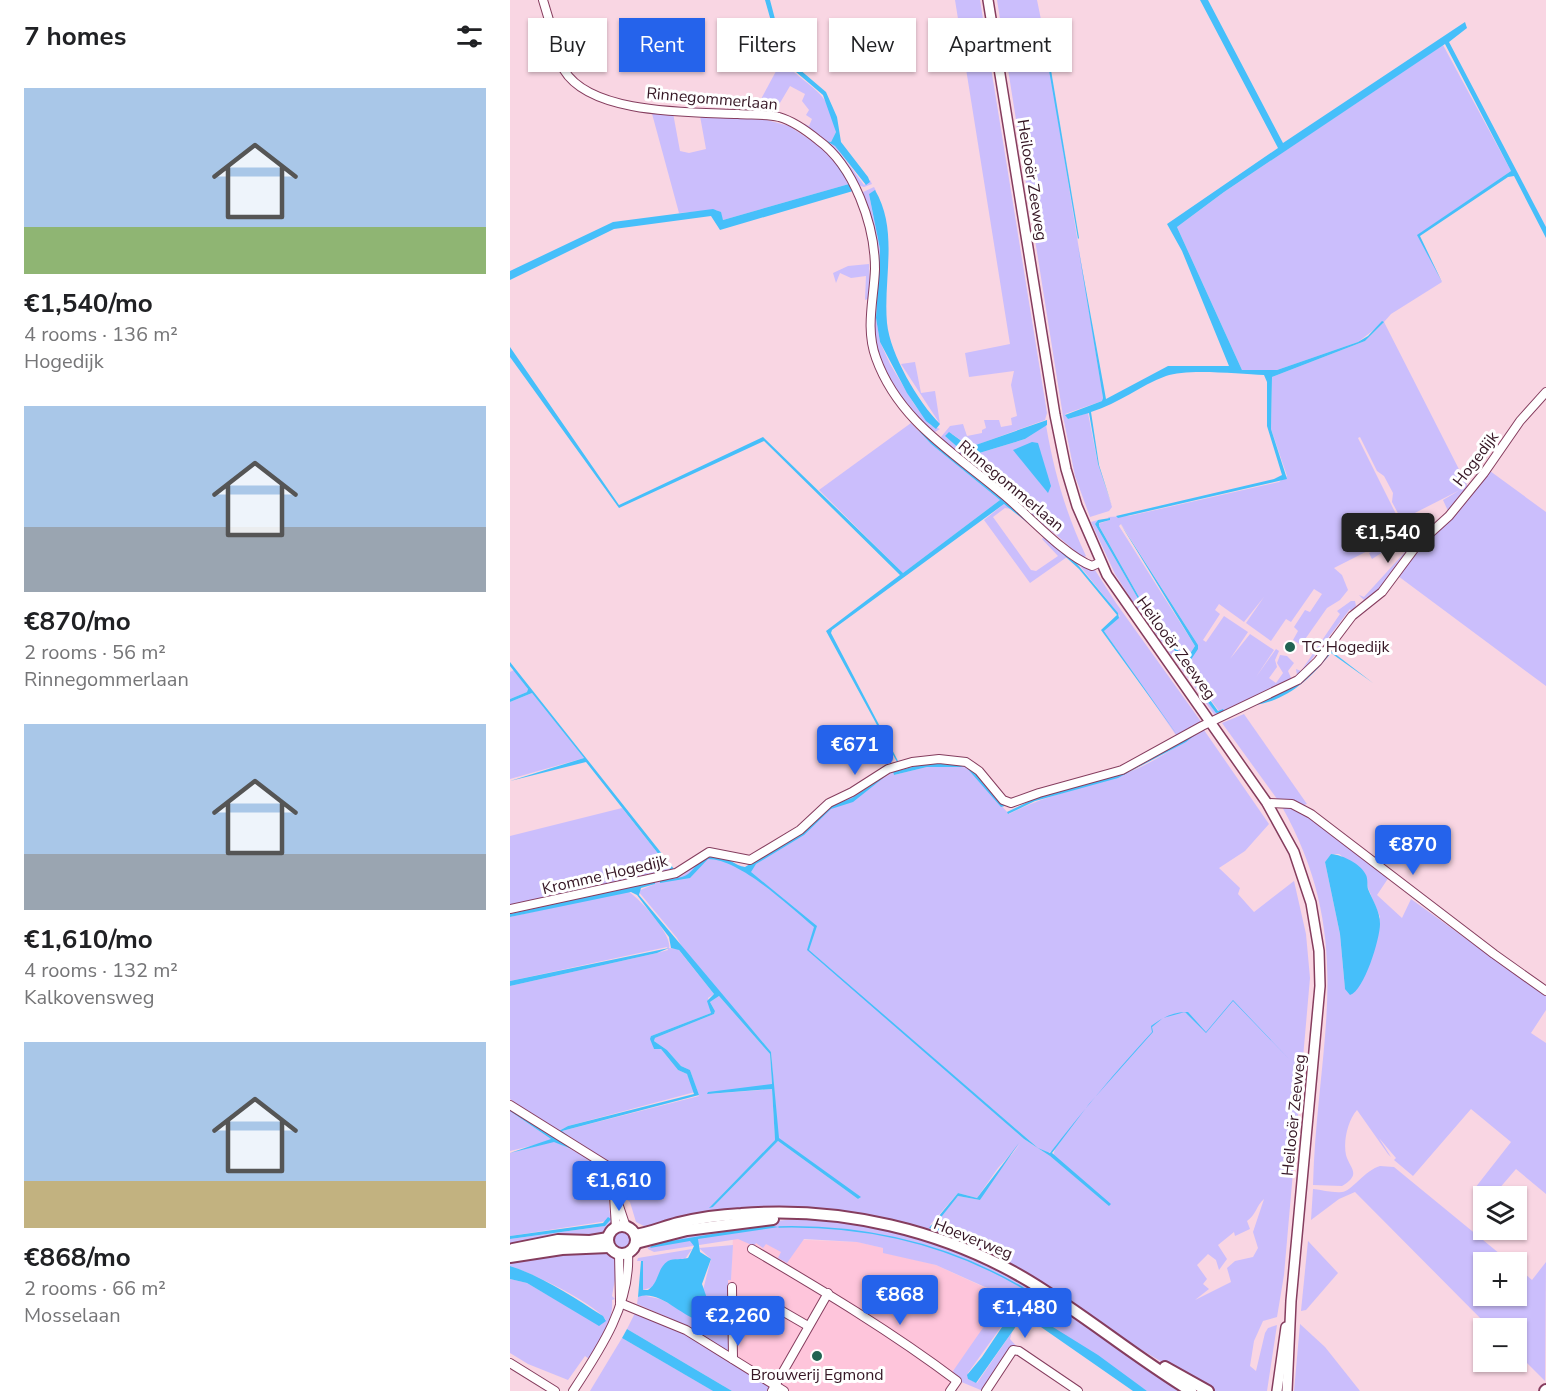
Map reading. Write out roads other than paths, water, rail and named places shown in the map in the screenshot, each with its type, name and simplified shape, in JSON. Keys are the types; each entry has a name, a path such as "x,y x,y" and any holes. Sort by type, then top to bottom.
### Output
{"main road":[{"name":"Hoeverweg","path":"635,1239 680,1222 742,1214 798,1212 848,1218 908,1230 975,1253 1029,1281 1191,1391"},
{"path":"510,1250 558,1240 591,1241 609,1242 623,1254 635,1239 621,1227 609,1242 510,1257"},
{"name":"Hoeverweg","path":"1076,1312 1208,1391"}],"street":[{"name":"Rinnegommerlaan","path":"543,0 564,70 570,79 587,92 612,100 654,108 778,117 802,129 832,152 852,178 869,232 875,269 870,334 875,356 893,394 918,426 993,485 1075,557 1092,566 1101,562"},
{"name":"Heilooër Zeeweg","path":"988,0 1061,447 1077,506 1101,562 1126,605 1268,803 1285,832 1304,882 1316,928 1321,972 1318,1028 1291,1301 1287,1391"},
{"name":"Hogedijk","path":"1211,722 1287,687 1311,669 1352,616 1383,592 1417,545 1449,516 1484,473 1520,421 1546,392"},
{"name":"Kromme Hogedijk","path":"510,909 676,873 709,852 750,860 801,830 825,805 852,792 888,769 912,762 939,759 966,762 979,771 1003,800 1014,803 1040,793 1122,770 1211,722"},
{"path":"1268,803 1292,804 1311,814 1494,954 1546,990"},
{"path":"510,1105 603,1162 612,1174 621,1227"},
{"path":"752,1249 828,1293 957,1380 950,1391"},
{"path":"573,1391 606,1338 620,1303 628,1271 623,1254"},
{"path":"732,1287 733,1359"},
{"path":"774,1388 828,1293"},
{"name":"Heilooër Zeeweg","path":"1277,1391 1291,1301"},
{"path":"620,1303 667,1320 733,1359 774,1388 784,1391"},
{"path":"758,1325 770,1304 808,1326"},
{"path":"986,1391 1013,1350 1019,1351 1078,1391"},
{"path":"510,1363 555,1391"}],"water":[{"path":"765,0 770,0 775,18 770,18"},
{"path":"1200,0 1208,0 1283,143 1465,22 1467,28 1449,42 1546,227 1546,238 1514,176 1508,177 1420,236 1442,282 1417,235 1511,171 1445,44 1224,192 1177,227 1242,370 1277,370 1358,342 1368,336 1382,321 1384,322 1365,341 1272,377 1271,429 1287,479 1118,518 1116,516 1274,479 1282,475 1267,426 1267,382 1264,375 1200,372 1175,374 1156,380 1091,412 1099,465 1112,506 1098,464 1089,413 1068,419 1065,415 1102,401 1103,398 1078,246 1106,399 1168,366 1229,366 1182,251 1167,224 1278,148"},
{"path":"796,72 803,72 826,92 837,117 841,142 868,177 870,182 866,185 835,146 826,141 831,142 836,132 823,95"},
{"path":"1049,72 1051,72 1078,239"},
{"path":"827,151 846,174 853,191 720,230 711,216 614,229 510,280 510,271 613,222 713,209 721,212 723,220 849,184"},
{"path":"875,190 882,206 888,238 886,306 889,335 899,363 914,391 940,424 936,429 926,421 907,393 880,342 876,318 880,249 869,194"},
{"path":"510,347 619,505 763,437 903,573 1000,500 931,444 918,430 1041,529 1039,532 1004,504 832,630 831,633 898,761 904,762 897,762 826,631 900,575 764,441 619,508 510,357"},
{"path":"1047,420 1047,425 1025,439 966,457 1052,532 963,457 963,452 945,436 949,432 970,447"},
{"path":"1032,442 1038,443 1051,486 1048,493 1013,450"},
{"path":"1110,518 1110,520 1099,523 1099,526 1148,613 1186,660 1195,646 1120,523 1198,645 1198,649 1186,667 1218,711 1223,709 1225,712 1216,713 1183,669 1182,660 1148,616 1095,524 1098,520"},
{"path":"1046,534 1073,559 1118,613 1119,618 1104,631 1178,736 1101,630 1117,615 1079,569 1044,537"},
{"path":"1330,650 1373,683 1331,653 1307,679 1288,693 1255,705 1305,679"},
{"path":"510,662 674,869 671,870 586,762 510,781 584,758 532,693 510,702 510,699 527,692 528,689 510,666"},
{"path":"1203,729 1186,742 1118,778 1035,801 1008,814 1007,812 1042,795 1129,772"},
{"path":"924,764 964,767 927,767 894,775 893,772"},
{"path":"967,768 973,771 1005,806 1001,807"},
{"path":"887,775 853,802 831,809 804,835 756,864 751,872 817,926 809,950 1038,1148 1050,1153 1085,1110 1052,1153 1111,1204 1109,1206 1050,1156 1024,1139 807,950 814,927 764,885 735,867 708,859 690,878 660,883 660,880 685,876 703,859 715,855 745,867 799,834 826,808 852,798"},
{"path":"1331,854 1351,861 1364,871 1368,889 1380,919 1377,941 1366,975 1350,995 1345,989 1340,934 1325,862"},
{"path":"655,881 655,884 641,888 639,895 771,1052 779,1138 861,1197 858,1199 778,1141 713,1207 709,1208 775,1140 772,1089 707,1094 708,1092 772,1084 770,1054 719,996 710,1002 715,1011 714,1014 655,1038 654,1041 667,1050 681,1066 690,1070 699,1095 562,1131 575,1141 573,1142 557,1132 568,1126 694,1094 687,1074 678,1070 661,1049 654,1049 650,1039 651,1036 711,1013 707,1001 714,994 679,950 671,948 669,937 637,895 631,892 510,917 510,914"},
{"path":"669,948 657,953 510,986 510,981"},
{"path":"1233,1000 1289,1059 1233,1001 1206,1033 1185,1012 1188,1012 1206,1032"},
{"path":"1162,1019 1152,1027 1153,1032 1095,1097 1152,1032 1151,1026"},
{"path":"510,1108 549,1135 589,1156 554,1142 510,1153 551,1139 510,1111"},
{"path":"1019,1143 980,1200 958,1196 934,1226 941,1229 940,1231 929,1228 958,1193 977,1198"},
{"path":"608,1217 611,1219 605,1226 510,1239 510,1236 603,1223"},
{"path":"766,1225 779,1227 698,1239 700,1252 711,1259 702,1284 711,1310 701,1321 662,1300 646,1296 638,1297 641,1261 643,1261 643,1290 648,1290 654,1284 664,1264 670,1260 688,1258 694,1246 690,1241 650,1248 653,1244"},
{"path":"510,1266 558,1288 603,1316 606,1321 599,1326 527,1283 510,1279"},
{"path":"1019,1306 1098,1355 1147,1391 1133,1391 1028,1318 1019,1322 976,1383 968,1379 967,1375 1014,1309"},
{"path":"627,1329 732,1391 713,1391 622,1338"}],"waterway":[{"path":"779,1227 843,1230 905,1240 965,1260 1023,1288"}],"place":[{"name":"TC Hogedijk","path":"1290,647"},
{"name":"Brouwerij Egmond","path":"817,1356"}]}
